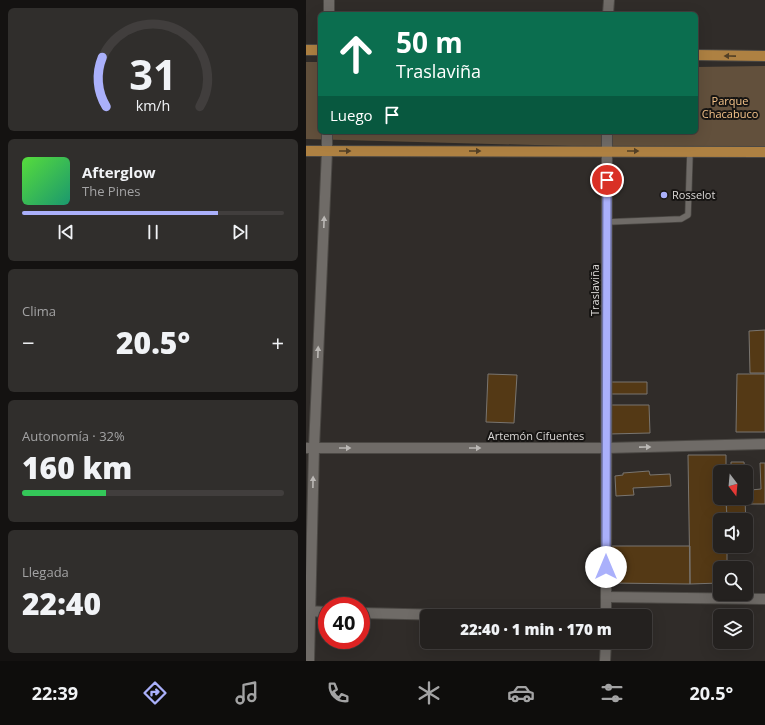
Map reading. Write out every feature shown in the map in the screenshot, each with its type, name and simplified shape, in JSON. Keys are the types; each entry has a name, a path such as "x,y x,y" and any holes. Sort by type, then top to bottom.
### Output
{"main road":[{"path":"306,50 318,50"},
{"path":"698,55 765,56"},
{"path":"306,151 765,152"}],"street":[{"path":"329,0 329,12"},
{"path":"608,0 608,12"},
{"path":"309,661 308,611 310,448 327,134"},
{"name":"Traslaviña","path":"606,609 607,134"},
{"name":"Artemón Cifuentes","path":"310,448 606,448 765,444"},
{"path":"606,597 765,599"},
{"path":"308,611 318,612"},
{"path":"370,613 420,614"},
{"path":"605,661 606,649"}],"lane":[{"path":"607,222 681,219 688,215 690,152"}],"green space":[{"name":"Parque Chacabuco","path":"306,62 318,62 318,134 698,134 698,67 765,66 765,147 607,147 306,139"}],"building":[{"path":"765,330 765,373 750,373 749,331"},
{"path":"488,374 517,375 514,423 486,422"},
{"path":"737,374 765,374 765,432 736,432"},
{"path":"608,382 647,382 647,394 608,394"},
{"path":"609,405 649,405 650,433 609,434"},
{"path":"688,455 726,455 726,465 713,465 713,505 726,505 727,513 713,513 713,553 727,553 727,561 713,561 713,583 690,584"},
{"path":"731,462 744,462 744,465 731,465"},
{"path":"760,463 765,463 765,504 753,504 753,490 761,489"},
{"path":"649,471 650,475 670,474 671,486 633,488 634,495 616,496 615,476 623,475 623,473"},
{"path":"726,505 745,505 746,513 727,513"},
{"path":"610,546 690,546 690,584 610,583"}],"place":[{"name":"Rosselot","path":"664,195"}],"route":[{"path":"606,567 607,180"}]}
